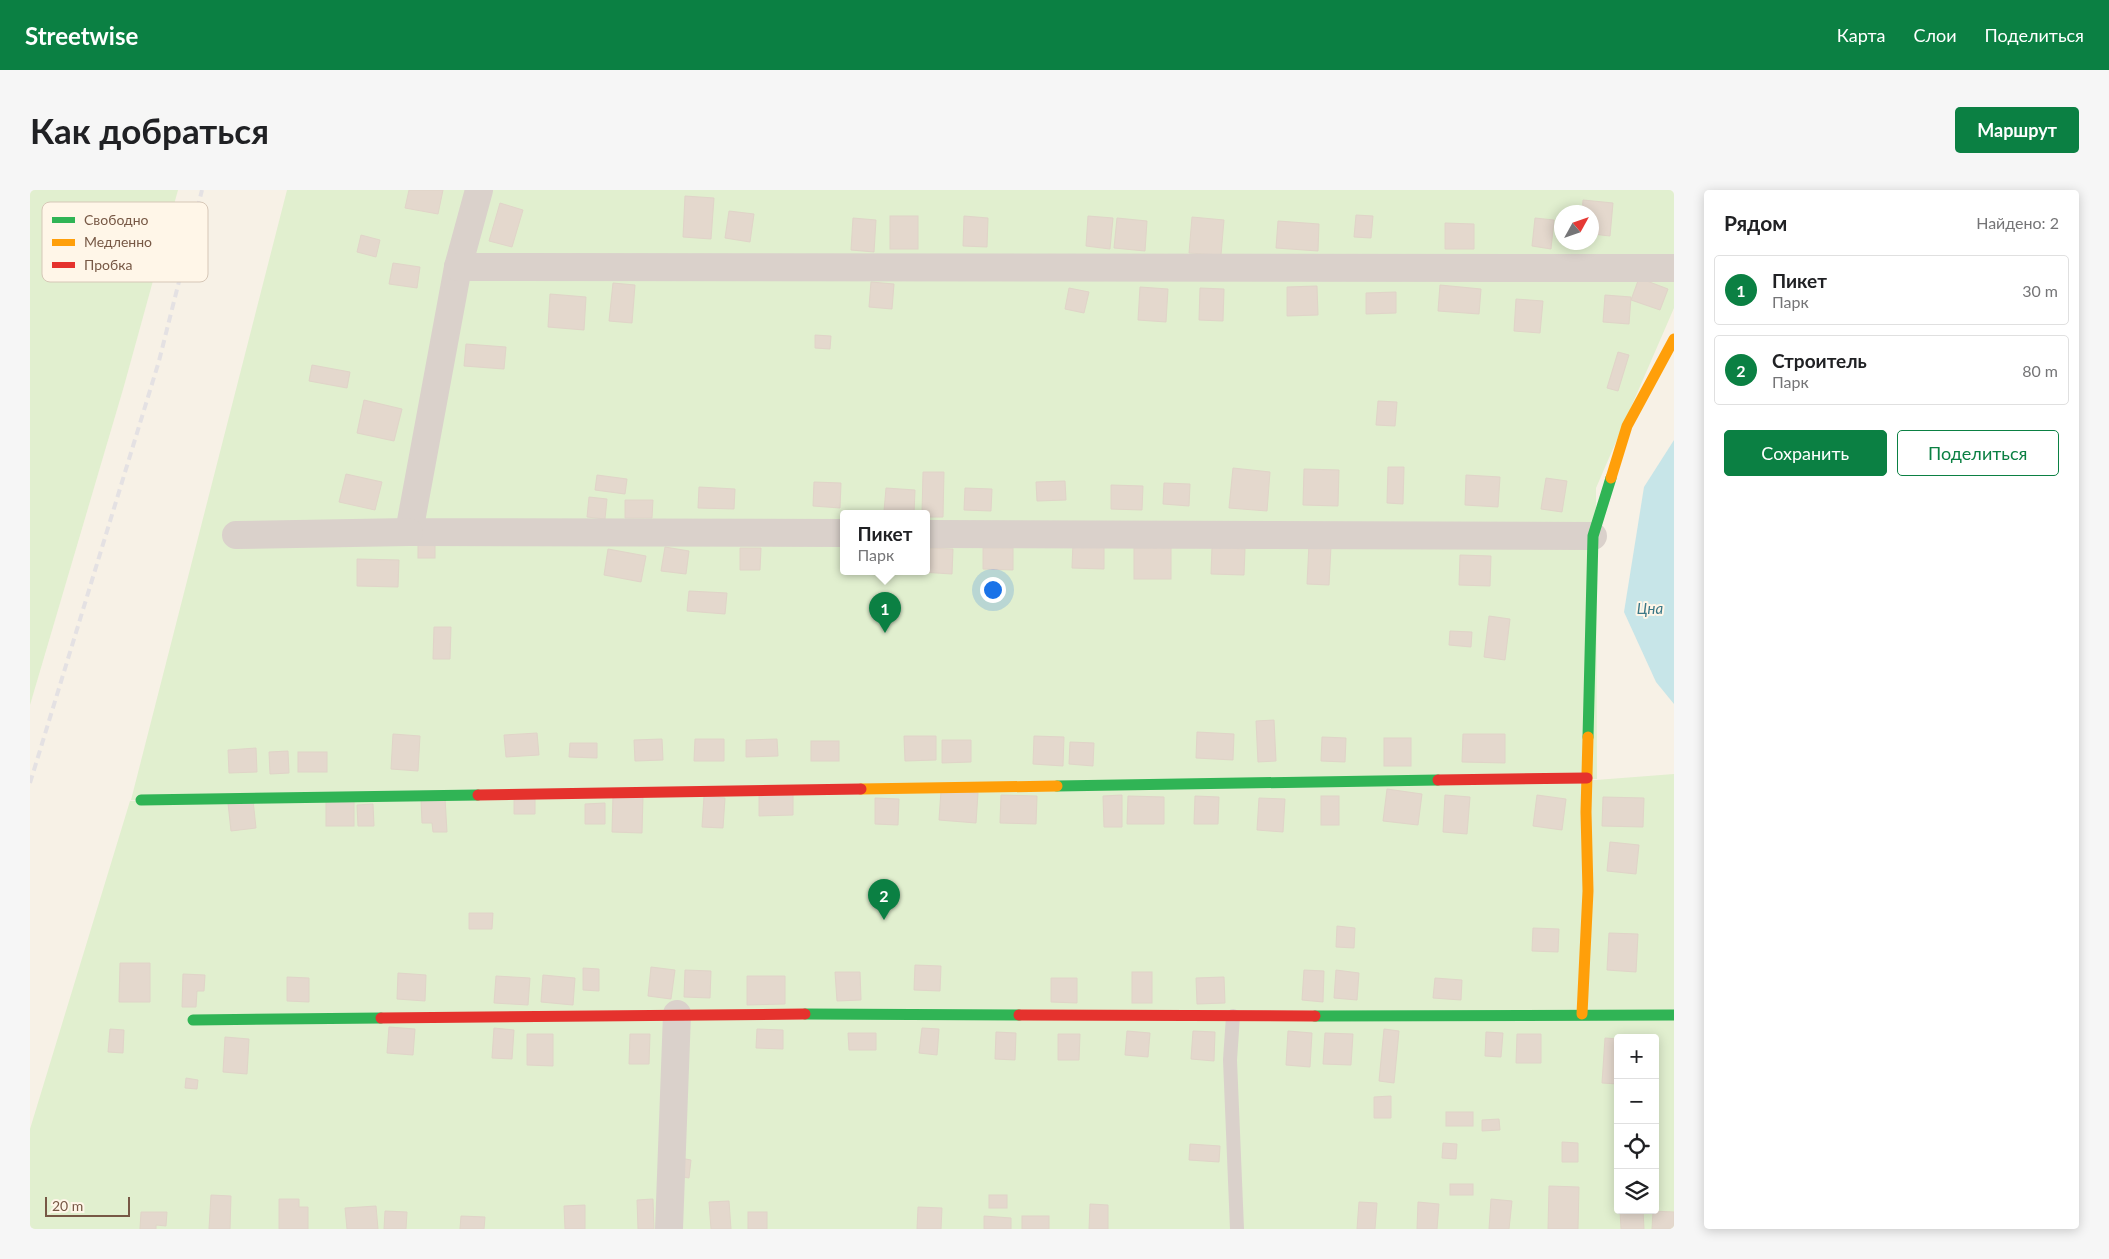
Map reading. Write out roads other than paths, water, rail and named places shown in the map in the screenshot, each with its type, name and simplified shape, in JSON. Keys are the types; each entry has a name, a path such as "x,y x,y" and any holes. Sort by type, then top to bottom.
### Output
{"street":[{"path":"409,532 458,267 479,190"},
{"path":"458,267 1674,268"},
{"path":"1582,1014 1588,890 1588,778 1593,536 1628,426 1674,338"},
{"path":"236,535 409,532 840,534"},
{"path":"930,534 1593,536"},
{"path":"141,800 1588,778"},
{"path":"193,1020 677,1014 1674,1015"},
{"path":"669,1229 677,1014"}],"lane":[{"path":"1233,1016 1230,1060 1237,1229"}],"water":[{"name":"Цна","path":"1674,440 1674,704 1656,682 1624,612 1644,487"}],"railway":[{"path":"199,202 202,190"},
{"path":"30,783 159,361 179,282"}],"place":[{"name":"Пикет","path":"885,633"},
{"name":"Строитель","path":"884,920"}]}
